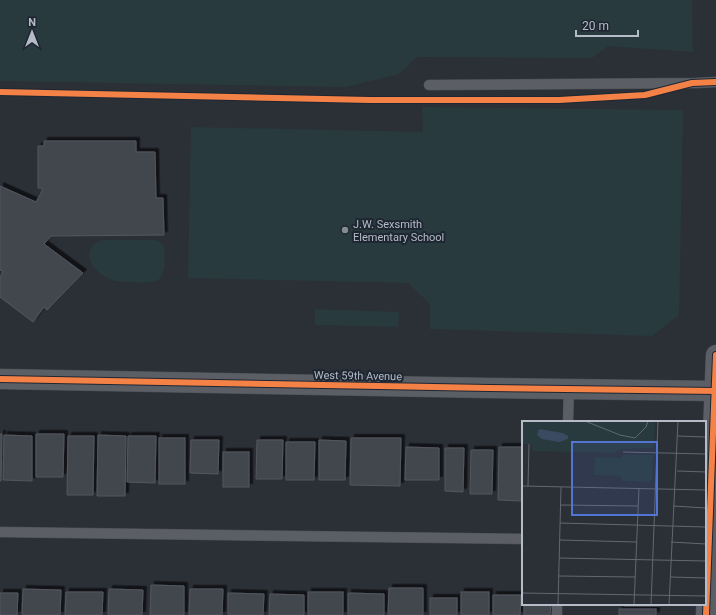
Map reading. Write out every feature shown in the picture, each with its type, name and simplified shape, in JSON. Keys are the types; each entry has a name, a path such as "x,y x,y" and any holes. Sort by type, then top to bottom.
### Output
{"street":[{"path":"706,615 716,355"},
{"name":"West 59th Avenue","path":"0,379 715,391"}],"lane":[{"path":"429,85 716,82"},
{"path":"568,421 569,388"},
{"path":"0,532 522,539"}],"shaded area":[{"path":"0,0 692,0 693,52 608,46 592,58 417,57 399,74 346,87 0,81"},
{"path":"422,107 683,110 679,315 652,336 430,329 430,304 408,283 188,278 191,127 423,132"},
{"path":"102,240 154,240 159,242 164,247 165,252 165,264 162,275 156,281 136,282 115,281 101,274 91,263 89,257 90,251 94,245"},
{"path":"315,309 399,312 398,327 315,325"}],"building":[{"path":"44,141 136,141 136,152 155,152 156,198 163,198 164,235 51,236 44,244 83,273 47,310 44,307 33,322 0,297 0,278 3,271 0,270 0,186 36,202 42,191 42,188 38,188 38,146 44,146"},
{"path":"0,434 2,434 1,481 0,481"},
{"path":"36,434 64,434 63,477 36,477"},
{"path":"4,435 32,436 32,481 3,480"},
{"path":"98,435 126,436 125,496 97,496"},
{"path":"68,436 94,436 93,495 67,495"},
{"path":"128,436 156,436 155,483 127,482"},
{"path":"159,438 185,438 185,484 159,484"},
{"path":"351,438 401,438 400,486 350,485"},
{"path":"191,440 219,440 218,474 190,473"},
{"path":"257,440 283,440 282,479 256,479"},
{"path":"319,440 346,441 345,480 319,480"},
{"path":"286,442 315,442 314,480 286,480"},
{"path":"406,447 439,448 439,480 405,480"},
{"path":"499,447 522,447 522,501 498,500"},
{"path":"445,448 464,448 463,492 445,491"},
{"path":"471,450 493,450 492,494 470,494"},
{"path":"223,452 249,452 249,487 223,487"},
{"path":"151,585 184,586 184,615 150,615"},
{"path":"389,588 423,588 423,615 388,615"},
{"path":"23,589 61,590 60,615 22,615"},
{"path":"109,589 143,590 142,615 108,615"},
{"path":"190,589 223,589 222,615 189,615"},
{"path":"66,592 103,592 102,615 65,615"},
{"path":"308,592 343,592 343,615 308,615"},
{"path":"461,592 489,592 489,615 461,615"},
{"path":"0,593 18,593 17,615 0,615"},
{"path":"228,593 264,594 263,615 228,615"},
{"path":"348,593 384,594 384,615 348,615"},
{"path":"270,594 304,595 304,615 269,615"},
{"path":"493,595 521,595 520,615 493,615"},
{"path":"430,598 457,598 457,615 430,615"},
{"path":"524,605 551,605 550,615 524,615"},
{"path":"624,605 660,605 660,606"},
{"path":"619,609 656,609 656,615 619,615"}],"cycle path":[{"path":"0,92 370,100 559,100 645,95 692,83 716,82"},
{"path":"706,615 716,355"},
{"path":"0,379 716,391"}],"place":[{"name":"J.W. Sexsmith Elementary School","path":"345,230"}]}
